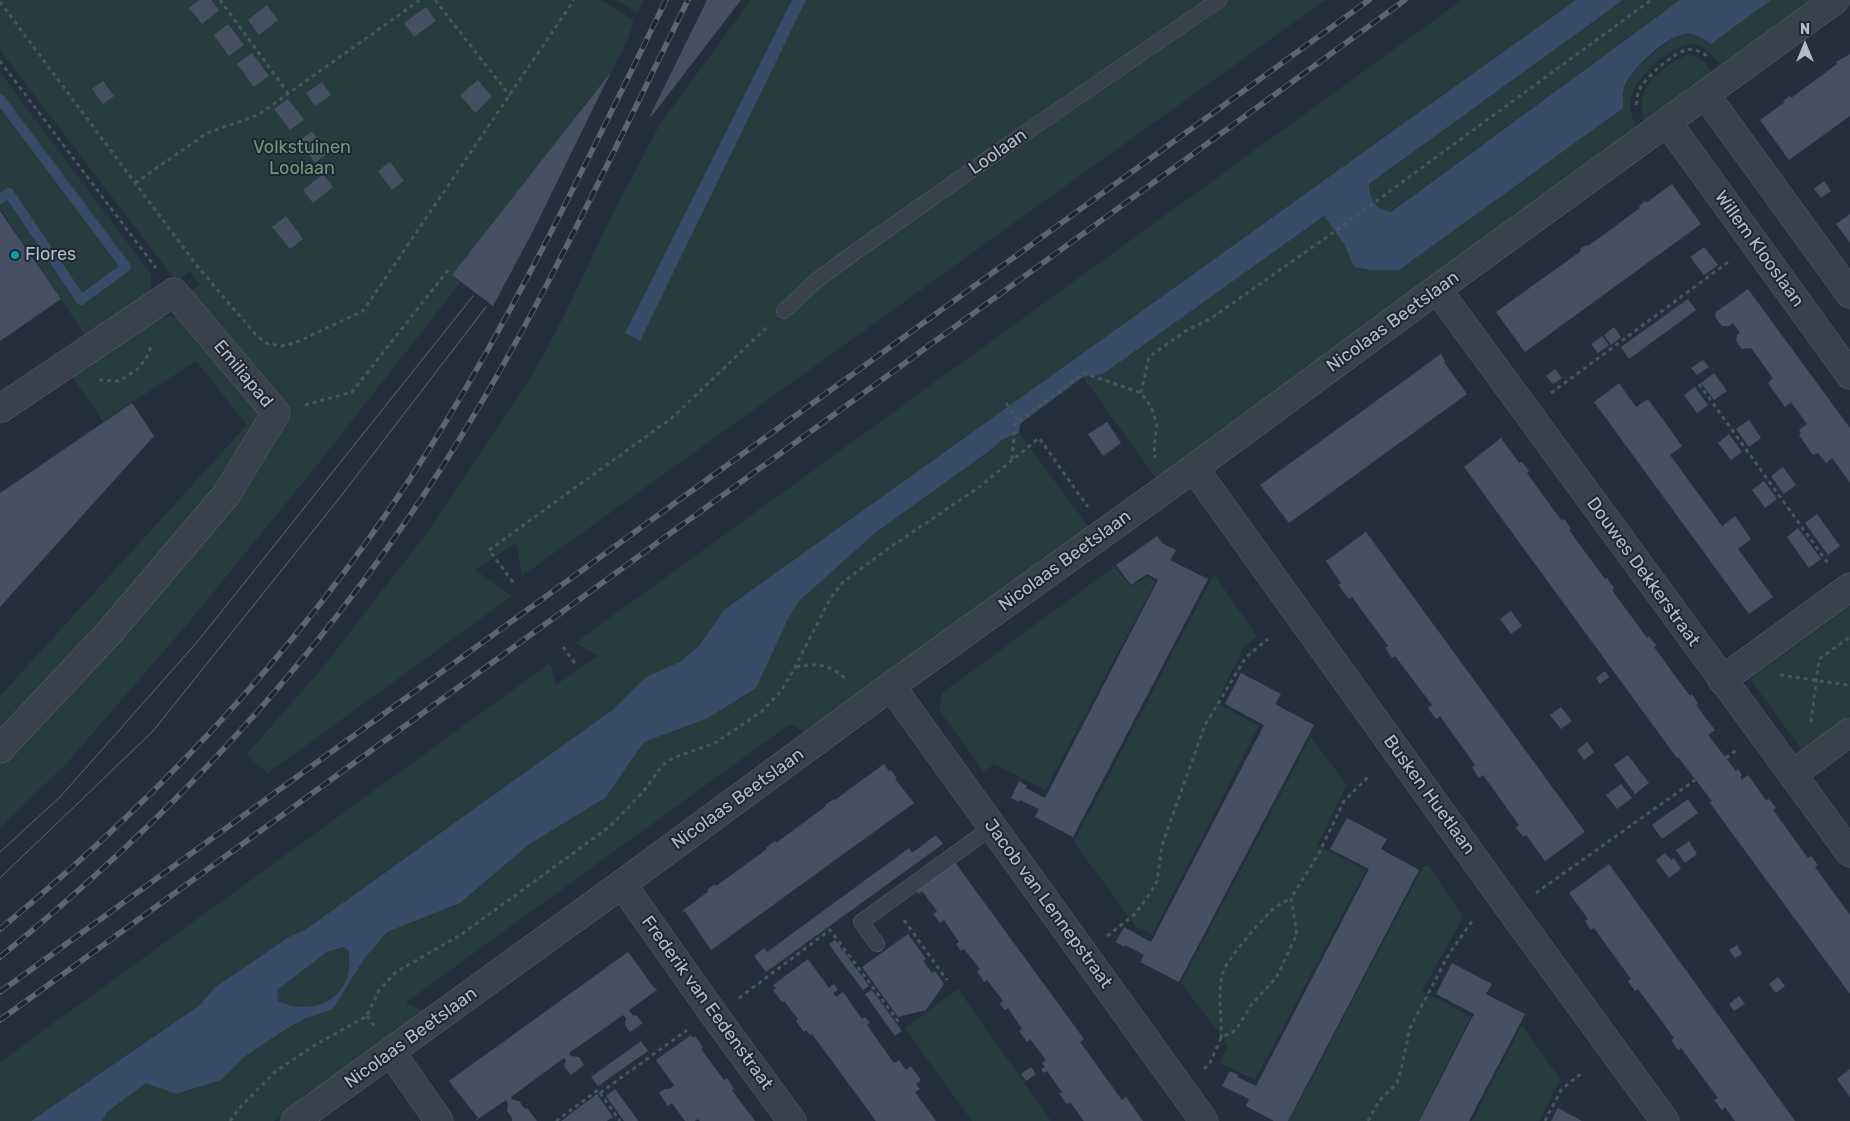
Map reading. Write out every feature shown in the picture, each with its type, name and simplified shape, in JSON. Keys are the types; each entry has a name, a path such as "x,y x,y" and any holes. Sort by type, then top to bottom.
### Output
{"street":[{"name":"Nicolaas Beetslaan","path":"295,1121 891,686 1184,476 1835,0"},
{"path":"1705,94 1850,294"},
{"name":"Willem Klooslaan","path":"1667,122 1850,375"},
{"name":"Douwes Dekkerstraat","path":"1437,290 1526,411 1730,674 1799,769 1850,854"},
{"path":"0,409 174,292"},
{"name":"Emiliapad","path":"0,749 108,634 226,495 276,412 174,292"},
{"path":"0,421 0,430"},
{"name":"Busken Huetlaan","path":"1184,476 1512,910 1665,1121"},
{"path":"1730,674 1848,588"},
{"name":"Jacob van Lennepstraat","path":"891,686 1204,1121"},
{"path":"1799,769 1850,732"},
{"name":"Frederik van Eedenstraat","path":"622,884 792,1121"},
{"path":"391,1052 439,1121"}],"lane":[{"name":"Loolaan","path":"784,311 817,280 858,250 1219,0"},
{"path":"877,944 861,922 992,827"}],"path":[{"path":"220,0 288,93"},
{"path":"135,183 207,133 258,114 420,0"},
{"path":"435,0 510,96"},
{"path":"0,2 203,274 256,335 266,343 281,346 295,343 363,311 574,0"},
{"path":"1141,393 1149,357 1187,330 1210,319 1334,232 1651,0"},
{"path":"0,61 174,292"},
{"path":"1526,411 1755,243"},
{"path":"276,412 352,392 449,270"},
{"path":"513,582 489,550 672,417 784,311"},
{"path":"1012,460 1015,424 1084,373 1141,393 1151,407 1156,425 1154,446 1156,461 1184,476"},
{"path":"1699,384 1848,588"},
{"path":"1006,403 1019,422"},
{"path":"230,1121 242,1105 275,1072 315,1045 366,1016 380,990 396,972 462,934 609,827 643,792 662,766 673,758 715,743 761,712 782,690 830,599 843,582 889,548 978,488 1039,438 1106,531"},
{"path":"1799,769 1819,659 1850,637"},
{"path":"1084,955 1133,916 1157,881 1162,845 1205,725 1246,657 1268,639"},
{"path":"563,647 576,665"},
{"path":"795,667 812,664 831,667 846,678 865,705"},
{"path":"1730,674 1850,684"},
{"path":"1180,1086 1209,1065 1221,1038 1220,994 1223,972 1229,960 1272,910 1291,898 1319,853 1344,801 1368,777"},
{"path":"1512,910 1695,780"},
{"path":"1221,1038 1236,1030 1251,1005 1276,978 1297,934 1291,898"},
{"path":"1368,1121 1379,1101 1397,1083 1410,1028 1449,954 1472,920"},
{"path":"830,930 901,1025"},
{"path":"912,931 947,980"},
{"path":"1545,1121 1561,1090 1583,1072"},
{"path":"600,1093 620,1121"}],"green space":[{"name":"Volkstuinen Loolaan","path":"0,0 600,0 634,20 629,37 613,69 453,275 461,282 314,469 189,622 67,763 0,828 0,756 231,496 290,419 186,295 200,285 190,272 176,281 0,50"},
{"path":"616,0 644,0 637,13"},
{"path":"751,0 792,0 625,333 640,340 806,0 1325,0 522,576 516,543 475,570 512,596 268,773 246,755 323,667 429,530 533,374 564,316 610,219 660,124"},
{"path":"1462,0 1576,0 724,610 699,646 680,663 646,677 611,711 305,930 289,937 214,988 200,1005 31,1121 0,1121 0,1062 550,663 556,685 597,656 575,643"},
{"path":"1623,0 1680,0 1390,212 1376,206 1372,199 1369,184"},
{"path":"1771,0 1816,0 1724,68 1708,51 1697,45 1678,48 1658,61 1641,79 1631,97 1631,110 1638,131 1158,481 1083,377 1103,374 1325,215 1344,244 1354,267 1372,270 1623,98 1627,81 1636,68 1672,39 1682,34 1690,34 1711,44"},
{"path":"1687,55 1700,58 1714,75 1646,124 1643,115 1642,99 1647,87 1667,67"},
{"path":"0,72 151,274 149,295 87,338 0,208"},
{"path":"171,316 189,325 267,414 251,428 251,437 232,472 0,737 0,696 247,425 196,361 103,421 70,374 154,319"},
{"path":"1019,433 1091,530 810,734 790,724 405,1003 427,1012 274,1121 102,1121 107,1112 146,1083 176,1094 221,1080 244,1057 283,1031 304,1019 333,1009 364,959 387,932 460,903 528,845 605,798 644,742 708,718 756,688 788,619 798,602 875,533 1003,439"},
{"path":"1115,566 1130,587 1147,576 1156,581 1045,790 994,764 984,772 939,710 942,693"},
{"path":"1214,574 1257,636 1244,647 1216,703 1259,726 1152,935 1136,927 1074,842"},
{"path":"1850,606 1850,715 1802,750 1750,679"},
{"path":"1311,737 1347,785 1317,846 1366,870 1255,1080 1220,1063 1228,1045 1181,983"},
{"path":"1428,864 1463,917 1422,991 1471,1016 1418,1121 1289,1121 1423,867"},
{"path":"344,947 349,951 349,971 344,985 337,994 320,1005 309,1007 288,1005 278,1001 276,990 327,952"},
{"path":"958,989 1051,1121 972,1121 905,1028"},
{"path":"1522,1025 1560,1079 1539,1121 1472,1121"}],"water":[{"path":"792,0 806,0 640,341 625,333"},
{"path":"1576,0 1623,0 1369,184 1372,199 1377,206 1391,212 1680,0 1771,0 1711,44 1690,34 1673,38 1663,44 1635,69 1629,78 1623,90 1623,108 1399,270 1372,270 1354,267 1344,244 1324,216 1103,374 1083,377 1020,424 1019,433 1003,439 875,533 798,602 788,619 756,688 708,718 644,742 605,798 528,845 460,903 387,932 364,959 333,1009 304,1019 283,1031 244,1057 221,1080 176,1094 146,1083 107,1112 102,1121 31,1121 200,1005 214,988 289,937 305,930 611,711 646,677 680,662 699,646 724,610","holes":["343,947 349,951 349,971 344,985 329,1000 309,1007 288,1005 278,1001 277,990 327,952"]}],"building":[{"path":"199,0 211,0 219,10 202,24 189,8"},
{"path":"707,0 741,0 651,117 650,116"},
{"path":"267,5 278,20 259,35 248,20"},
{"path":"426,7 436,21 414,37 404,23"},
{"path":"228,24 244,45 229,56 214,35"},
{"path":"252,53 269,76 254,87 237,64"},
{"path":"1850,54 1850,116 1789,160 1760,120 1785,102 1783,101 1790,96 1791,98 1837,64 1836,62"},
{"path":"611,72 533,231 493,306 452,275"},
{"path":"478,80 492,97 475,113 460,95"},
{"path":"103,81 114,96 103,104 92,89"},
{"path":"322,82 331,95 315,106 306,93"},
{"path":"288,99 304,120 290,130 274,109"},
{"path":"312,131 328,153 315,163 299,141"},
{"path":"390,162 404,181 392,190 378,171"},
{"path":"323,174 333,187 313,203 303,190"},
{"path":"1824,181 1831,191 1821,198 1814,189"},
{"path":"1672,184 1701,224 1525,352 1496,312 1581,251 1580,249 1586,245 1588,246 1640,208 1639,206 1645,201 1646,203"},
{"name":"Flores","path":"0,211 61,299 0,341"},
{"path":"1850,214 1850,243 1836,224"},
{"path":"286,216 303,239 290,249 272,227"},
{"path":"1704,247 1718,265 1704,275 1690,257"},
{"path":"1748,289 1850,428 1850,483 1832,458 1826,463 1818,453 1813,455 1799,435 1801,433 1799,430 1807,424 1791,402 1785,407 1768,383 1773,378 1751,348 1742,349 1736,341 1737,335 1740,333 1733,323 1729,326 1722,326 1715,317 1716,312"},
{"path":"1688,299 1696,310 1629,359 1621,347"},
{"path":"1614,327 1621,337 1611,345 1604,335"},
{"path":"1602,336 1609,345 1598,353 1591,344"},
{"path":"1441,354 1444,362 1467,394 1289,523 1260,485"},
{"path":"1703,360 1709,367 1697,375 1691,368"},
{"path":"1555,369 1562,378 1553,384 1546,376"},
{"path":"1714,373 1727,391 1714,400 1701,383"},
{"path":"1619,383 1636,407 1648,399 1682,446 1670,455 1722,526 1735,516 1751,539 1738,549 1773,597 1749,614 1594,402"},
{"path":"1695,387 1708,405 1697,413 1684,395"},
{"path":"132,403 154,436 0,607 0,493"},
{"path":"1749,420 1761,438 1749,447 1736,429"},
{"path":"1107,422 1121,443 1103,456 1088,434"},
{"path":"1729,434 1742,452 1731,460 1718,443"},
{"path":"1501,438 1519,463 1522,462 1529,471 1527,473 1562,521 1564,519 1571,529 1569,530 1605,579 1607,578 1614,588 1612,590 1647,638 1649,636 1656,645 1654,647 1690,696 1692,694 1698,704 1696,705 1715,730 1708,735 1736,771 1738,769 1742,775 1740,777 1742,780 1748,775 1766,800 1769,799 1776,808 1773,810 1808,858 1811,856 1818,865 1815,867 1850,915 1850,994 1710,803 1712,801 1677,758 1464,467"},
{"path":"1783,467 1796,485 1784,494 1771,476"},
{"path":"1764,481 1777,499 1765,508 1752,490"},
{"path":"1817,514 1840,546 1828,555 1805,523"},
{"path":"1798,528 1821,559 1809,568 1787,537"},
{"path":"1366,532 1585,832 1545,861 1526,835 1523,837 1516,828 1519,825 1483,775 1479,778 1472,767 1475,765 1440,716 1436,719 1428,708 1432,705 1395,656 1392,658 1385,648 1388,646 1352,597 1349,599 1338,585 1341,583 1326,561"},
{"path":"1157,536 1162,543 1176,550 1170,560 1208,579 1073,837 1035,817 1039,809 1011,798 1019,781 1027,786 1026,788 1045,798 1158,580 1147,574 1131,585 1116,565"},
{"path":"1511,611 1522,626 1511,634 1500,619"},
{"path":"1605,671 1609,677 1600,684 1596,678"},
{"path":"1241,673 1281,694 1275,704 1314,725 1179,982 1140,962 1144,955 1116,942 1124,927 1151,942 1264,725 1225,704"},
{"path":"1561,707 1572,721 1561,729 1550,715"},
{"path":"1587,742 1594,752 1584,760 1577,750"},
{"path":"1628,755 1649,783 1635,794 1614,765"},
{"path":"884,764 889,771 891,770 897,778 895,779 914,803 711,950 685,911 682,911 709,891 707,890 715,884 716,886 767,849 775,841 776,843 825,805 835,800"},
{"path":"1621,784 1632,798 1617,809 1606,795"},
{"path":"1688,799 1698,813 1662,839 1652,825"},
{"path":"1347,818 1387,839 1381,849 1419,870 1288,1121 1274,1121 1246,1106 1249,1099 1222,1086 1230,1071 1238,1075 1237,1077 1256,1086 1369,869 1330,849"},
{"path":"936,835 943,844 766,972 754,956 764,948 767,952 909,848 912,853"},
{"path":"1689,841 1697,854 1685,863 1676,850"},
{"path":"1665,853 1671,860 1674,858 1681,869 1669,878 1656,860"},
{"path":"954,861 1084,1039 1080,1042 1122,1100 1126,1097 1143,1121 1084,1121 1070,1102 1067,1104 1059,1094 1062,1092 1047,1071 1044,1073 1041,1069 1045,1067 1042,1063 1046,1060 1030,1039 1027,1042 1019,1031 1022,1029 1008,1008 1005,1010 1000,1004 1003,1001 987,980 984,982 977,971 980,969 964,949 961,951 956,944 959,942 944,920 940,923 933,914 937,911 922,891 918,894 914,889"},
{"path":"1609,864 1795,1121 1735,1121 1725,1107 1722,1110 1714,1100 1718,1098 1681,1048 1678,1050 1671,1040 1674,1038 1638,989 1635,991 1628,981 1631,979 1594,928 1591,930 1585,921 1588,919 1569,893"},
{"path":"908,934 926,959 923,961 932,973 935,971 944,984 926,1010 898,1017 862,967"},
{"path":"835,940 869,986 863,990 829,944"},
{"path":"1737,945 1742,954 1735,958 1729,950"},
{"path":"628,952 657,990 629,1010 632,1015 637,1016 643,1023 630,1032 625,1025 626,1018 623,1015 569,1053 571,1056 579,1057 584,1065 571,1075 564,1066 566,1060 564,1058 511,1097 513,1100 519,1101 525,1109 527,1108 537,1121 512,1121 507,1111 508,1104 506,1100 475,1121 478,1118 449,1081"},
{"path":"808,959 829,988 834,984 838,990 833,993 836,997 843,992 862,1019 865,1017 870,1023 867,1025 894,1063 899,1060 906,1070 911,1066 921,1080 916,1084 920,1089 915,1092 936,1121 876,1121 812,1034 810,1035 806,1030 804,1032 796,1021 798,1019 773,990 776,989 773,985"},
{"path":"1452,963 1492,984 1486,994 1525,1014 1469,1121 1419,1121 1474,1014 1436,994"},
{"path":"1778,977 1785,986 1776,993 1769,984"},
{"path":"872,990 902,1031 895,1036 865,994"},
{"path":"1739,996 1745,1004 1734,1011 1729,1004"},
{"path":"691,1035 693,1038 695,1036 703,1047 701,1049 724,1080 727,1078 734,1089 732,1090 755,1121 700,1121 698,1119 695,1121 685,1121 672,1103 668,1106 659,1093 665,1089 670,1089 674,1085 656,1060"},
{"path":"641,1041 648,1051 598,1086 591,1077"},
{"path":"1031,1067 1036,1074 1026,1081 1021,1074"},
{"path":"1850,1069 1850,1097 1837,1079"},
{"path":"615,1089 638,1121 624,1121 606,1096"},
{"path":"597,1094 613,1117 607,1121 561,1121"},
{"path":"1558,1108 1560,1109 1582,1121 1551,1121"}],"waterway":[{"path":"0,99 126,267 81,300 9,193 0,199"}],"tram line":[{"path":"0,852 60,797 198,641 473,296"},
{"path":"0,878 153,731 341,496 486,307"}],"railway":[{"path":"0,929 122,821 180,764 235,705 288,644 386,514 464,392 525,282 666,0"},
{"path":"0,957 123,850 181,794 236,736 288,676 387,549 469,423 536,305 688,0"},
{"path":"0,992 1369,0"},
{"path":"0,1020 1405,0"}],"place":[{"name":"Flores","path":"15,255"}]}
